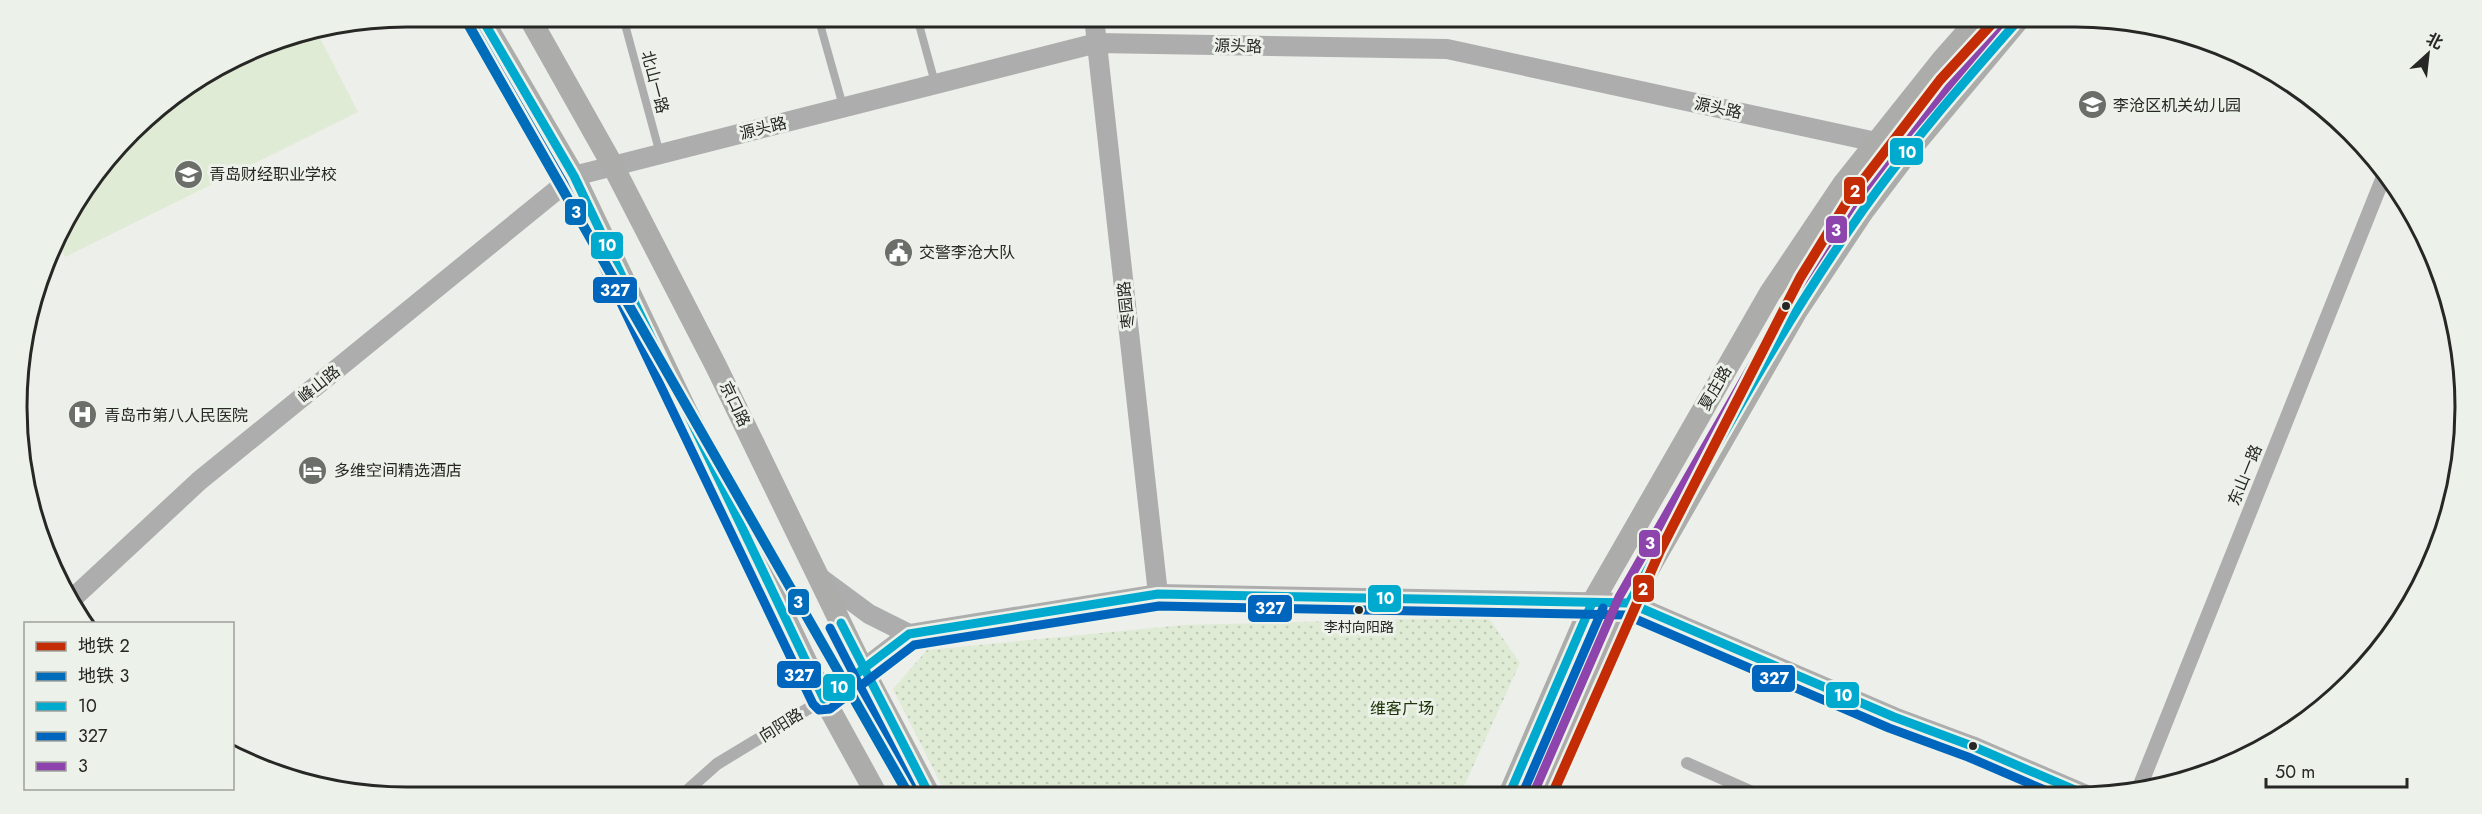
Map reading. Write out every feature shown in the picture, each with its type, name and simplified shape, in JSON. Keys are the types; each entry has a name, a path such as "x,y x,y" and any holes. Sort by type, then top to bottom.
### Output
{"main road":[{"path":"487,27 574,176 824,699 872,787"},
{"name":"京口路","path":"535,27 613,166 716,366 863,669 925,787"},
{"name":"夏庄路","path":"1512,787 1593,603 1770,293 1844,183 1971,27"},
{"name":"夏庄路","path":"1551,787 1629,603 1796,312 1864,210 1908,152 2012,27"}],"street":[{"name":"枣园路","path":"1095,27 1158,594"},
{"name":"源头路","path":"574,176 1096,43 1447,49 1876,142 1908,152"},
{"name":"峰山路","path":"77,595 199,481 574,176"},
{"name":"东山一路","path":"2142,781 2381,183"},
{"path":"819,577 868,614 909,634"},
{"name":"向阳路","path":"691,787 717,764 824,699 909,634 1158,594 1629,603"},
{"path":"1629,603 1883,712 1972,746 2068,787"},
{"path":"1687,763 1741,787"}],"lane":[{"name":"北山一路","path":"626,27 660,154"},
{"path":"821,27 843,108"},
{"path":"920,27 935,84"}],"green space":[{"path":"320,37 358,112 65,257 61,249 91,196 121,156 156,121 196,91 239,66 285,47"},
{"name":"维客广场","path":"1488,617 1520,663 1464,787 942,787 893,689 927,650 1184,625"}],"metro line":[{"name":"3","path":"470,27 904,787"},
{"name":"2","path":"1556,787 1660,551 1800,278 1850,197 1940,80 1989,27"}],"transit line":[{"name":"327","path":"473,27 563,182 813,704 819,710 830,709 914,645 1159,606 1626,615 1889,728 1968,757 2038,787"},
{"name":"10","path":"487,27 574,176 824,699 909,634 1158,594 1629,603 1894,717 1972,746 2068,787"},
{"name":"3","path":"1536,787 1619,597 1786,306 1854,203 1898,145 1998,27"},
{"name":"10","path":"1629,603 1770,354 1831,257 1900,160 2012,27"},
{"name":"10","path":"1512,787 1592,603"},
{"name":"327","path":"1525,787 1603,608"},
{"name":"10","path":"841,623 925,787"},
{"name":"327","path":"830,628 912,787"}],"place":[{"name":"李沧区机关幼儿园","path":"2092,105"},
{"name":"青岛财经职业学校","path":"188,174"},
{"name":"交警李沧大队","path":"898,252"},
{"name":"青岛市第八人民医院","path":"83,415"},
{"name":"多维空间精选酒店","path":"313,470"},
{"name":"李村向阳路","path":"1359,610"}]}
